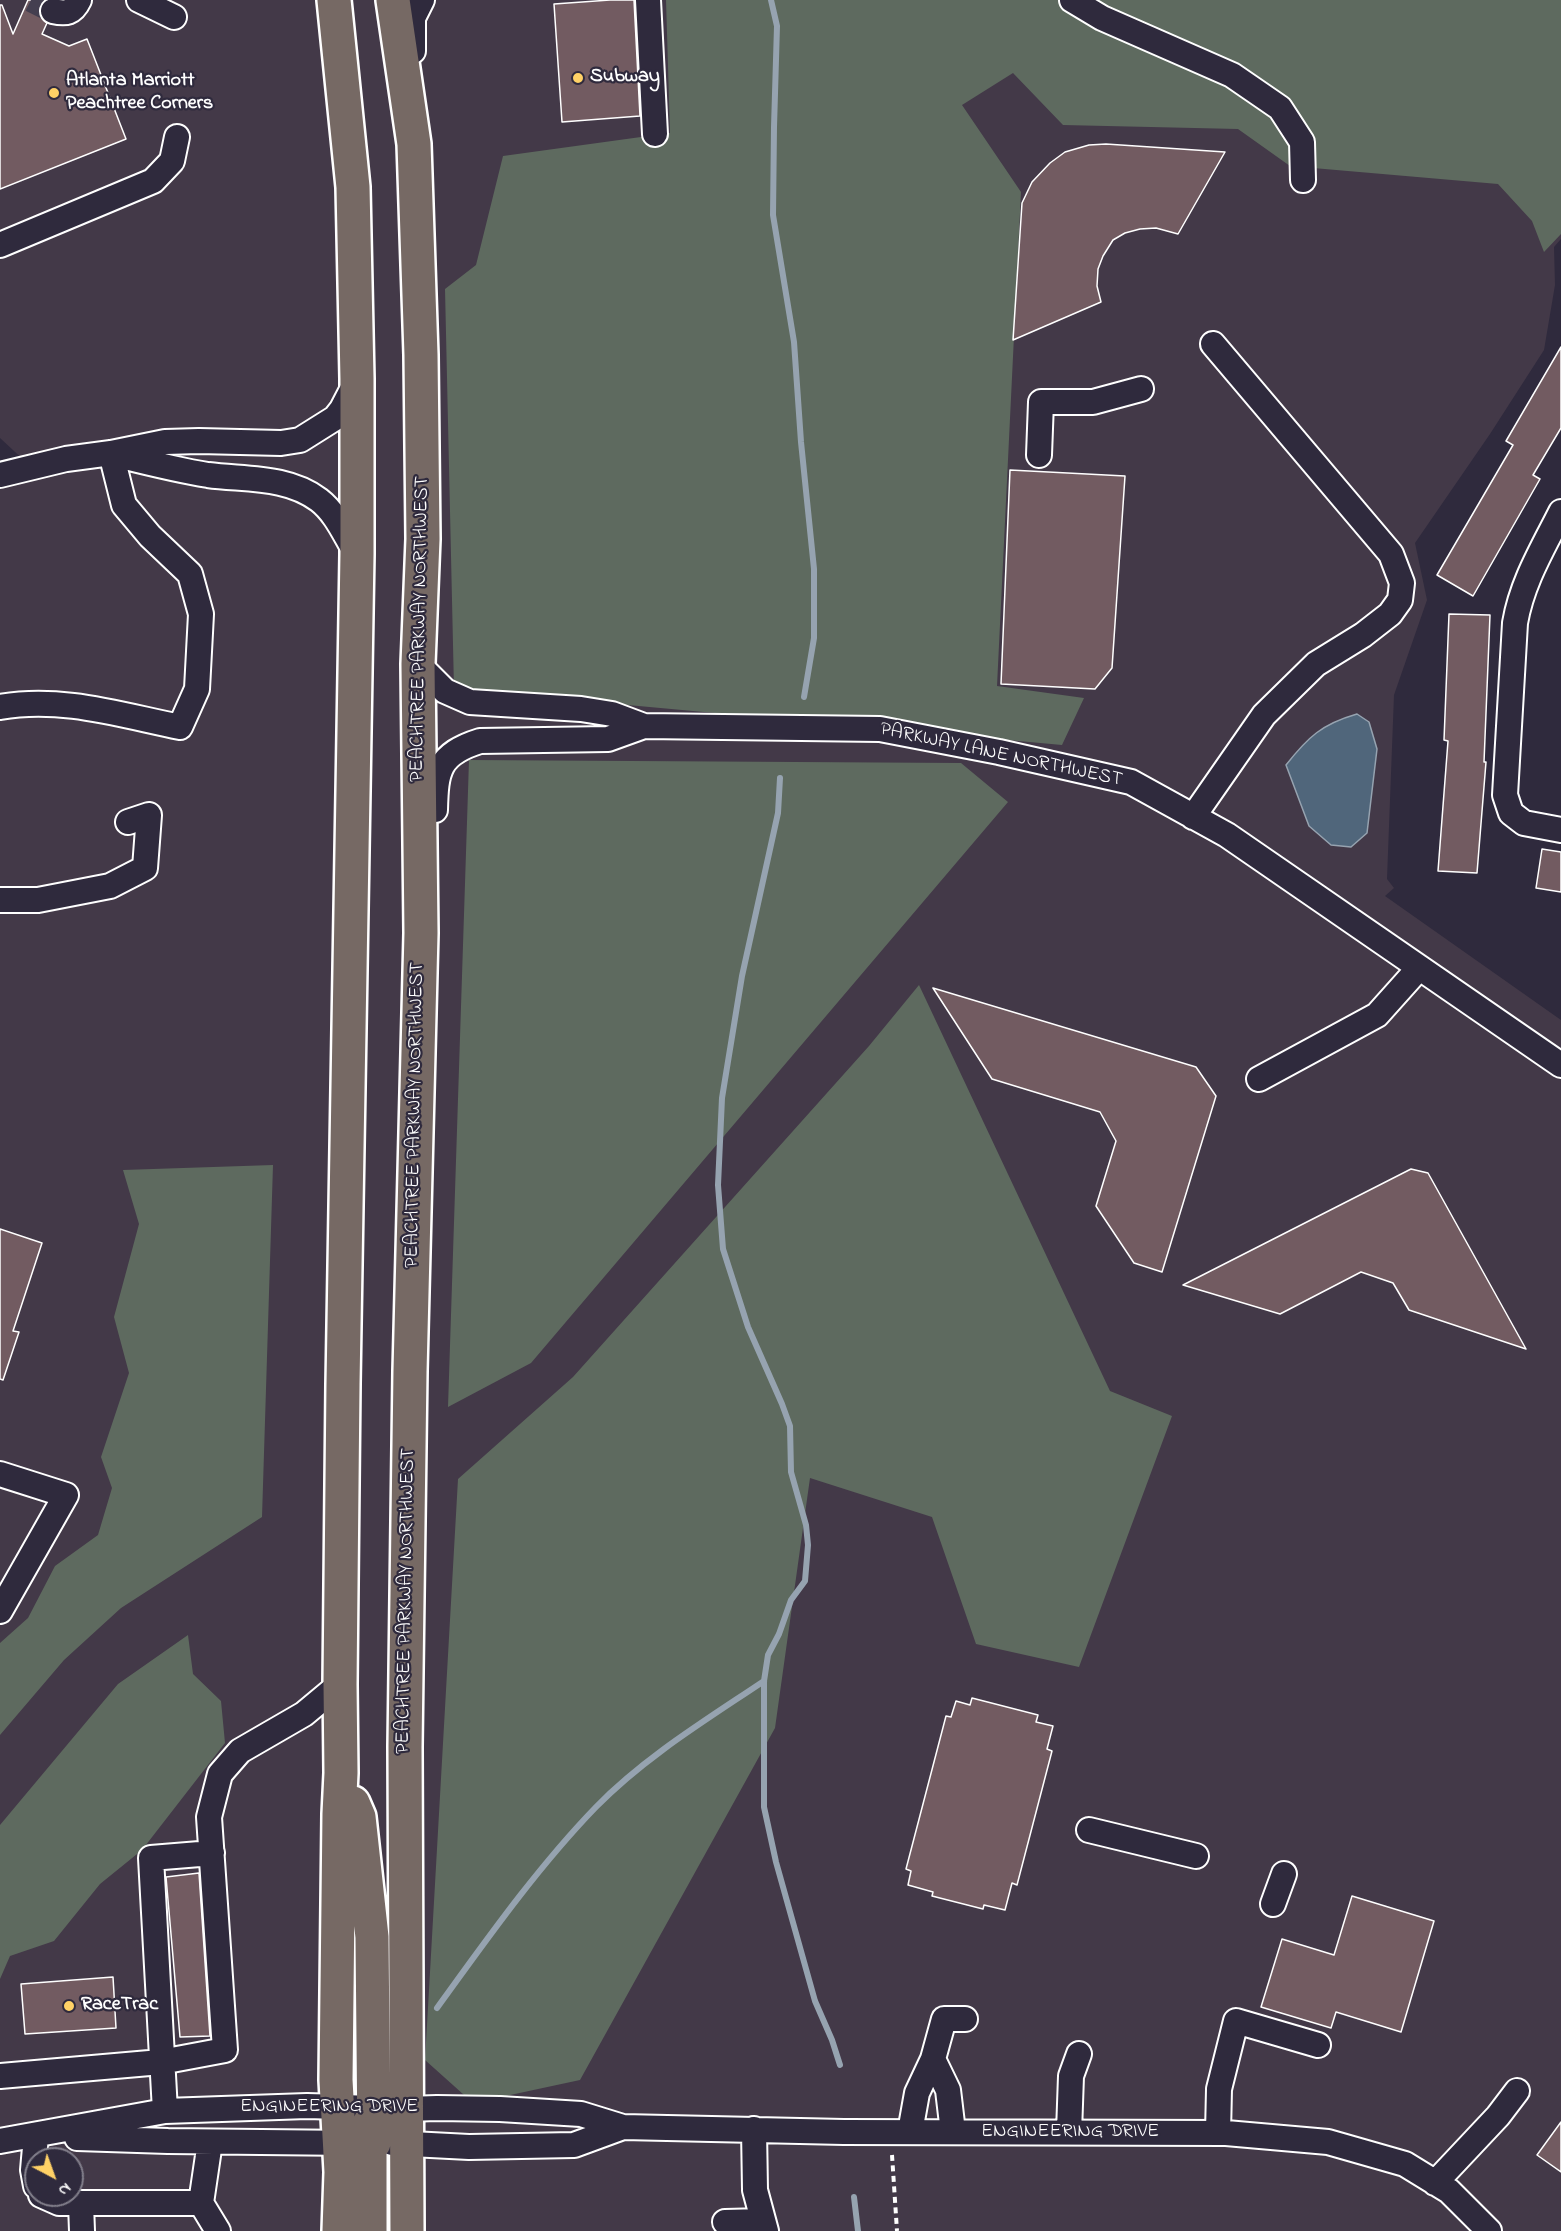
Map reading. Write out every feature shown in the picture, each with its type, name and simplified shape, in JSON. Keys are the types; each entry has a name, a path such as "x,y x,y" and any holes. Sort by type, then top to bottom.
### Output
{"highway":[{"path":"334,0 353,187 357,379 357,554 340,1684 337,2107 361,2143 370,2231"},
{"name":"PEACHTREE PARKWAY NORTHWEST","path":"393,0 414,144 421,355 423,539 418,664 421,933 410,1359 406,1665 407,2231"},
{"path":"339,2231 371,2108 372,1937 359,1817 341,1773"}],"street":[{"path":"53,11 64,14 73,10 79,0"},
{"path":"139,0 174,17"},
{"path":"414,144 413,18 422,0"},
{"path":"648,0 655,134"},
{"path":"1072,0 1102,18 1232,75 1280,108 1302,142 1303,180"},
{"path":"0,245 153,181 171,161 177,137"},
{"path":"1193,817 1264,715 1316,664 1363,635 1390,614 1400,600 1402,584 1390,554 1213,344"},
{"path":"0,475 66,459 165,442 281,443 300,440 335,418 357,379"},
{"path":"1039,455 1041,402 1093,402 1142,389"},
{"path":"111,453 172,469 292,486 308,493 329,510 357,554"},
{"path":"0,707 22,703 88,706 180,727 197,689 201,614 189,574 150,536 124,505 111,453"},
{"path":"1561,512 1524,586 1518,604 1505,795 1511,813 1524,823 1561,830"},
{"name":"PARKWAY LANE NORTHWEST","path":"418,664 446,691 470,702 581,709 612,714 644,726 880,729 999,752 1131,782 1227,835 1561,1065"},
{"name":"PARKWAY LANE NORTHWEST","path":"421,933 430,897 434,864 436,779 443,764 454,753 467,745 480,741 608,739 644,726"},
{"path":"0,900 38,900 110,886 145,868 149,815 128,822"},
{"path":"1259,1079 1377,1015 1419,968"},
{"path":"0,1474 66,1495 0,1611"},
{"path":"0,2076 161,2062 225,2050 209,1817 220,1774 240,1751 304,1714 340,1684"},
{"path":"1089,1830 1196,1856"},
{"path":"165,2111 151,1858 212,1853"},
{"path":"1273,1904 1284,1874"},
{"path":"909,2132 917,2093 933,2059 944,2019 965,2019"},
{"path":"1218,2133 1219,2089 1236,2021 1318,2045"},
{"path":"1069,2132 1071,2076 1079,2054"},
{"path":"933,2059 948,2090 953,2132"},
{"path":"1435,2183 1498,2116 1517,2091"},
{"name":"ENGINEERING DRIVE","path":"0,2141 165,2111 307,2106 407,2109 490,2108 581,2114 623,2127 909,2132 1218,2133 1328,2142 1405,2164 1449,2191 1489,2231"},
{"name":"ENGINEERING DRIVE","path":"36,2136 469,2147 574,2145 623,2127"},
{"path":"725,2222 764,2226 755,2190 754,2129"},
{"path":"35,2147 36,2136"},
{"path":"210,2142 201,2204 218,2231"},
{"path":"84,2204 201,2204"},
{"path":"81,2207 82,2231"}],"path":[{"path":"892,2155 897,2231"}],"shaded area":[{"path":"0,0 1561,0 1561,239 1554,247 1555,285 1544,350 1415,543 1427,600 1394,695 1387,879 1394,888 1385,896 1561,1020 1561,2231 0,2231 0,472 28,464 0,438"}],"green space":[{"path":"666,0 1561,0 1561,234 1544,252 1532,221 1498,184 1290,166 1238,129 1063,125 1013,73 962,105 1021,192 997,686 1084,698 1062,745 454,689 445,289 476,265 503,156 670,133"},
{"path":"469,760 961,763 1008,802 531,1363 448,1407"},
{"path":"919,985 1110,1391 1172,1416 1079,1667 976,1644 932,1517 810,1478 775,1728 580,2080 473,2103 425,2060 458,1479 573,1377 869,1046"},
{"path":"273,1165 262,1517 121,1608 64,1660 0,1735 0,1643 28,1618 55,1566 98,1535 112,1488 101,1457 129,1373 114,1317 139,1224 123,1170"},
{"path":"188,1635 193,1674 221,1701 225,1743 142,1850 100,1884 54,1941 10,1956 0,1979 0,1825 118,1684"}],"water":[{"path":"1357,714 1369,722 1377,749 1367,833 1351,847 1331,845 1309,826 1286,765 1309,739 1325,727"}],"building":[{"name":"Atlanta Marriott Peachtree Corners","path":"28,0 45,0 39,9 40,16 47,23 42,34 69,46 87,39 126,139 0,189 0,5 2,5 13,34"},
{"path":"634,0 640,116 562,122 554,4"},
{"path":"1106,144 1225,152 1178,234 1156,228 1140,229 1125,233 1113,240 1098,269 1097,286 1101,302 1013,340 1022,203 1032,182 1050,163 1065,152 1089,145"},
{"path":"1561,347 1561,428 1533,475 1540,479 1473,596 1437,575 1513,445 1506,441"},
{"path":"1010,470 1125,476 1112,668 1095,689 1001,684"},
{"path":"1449,614 1490,615 1484,762 1486,762 1477,873 1438,871 1448,741 1444,740"},
{"path":"1542,849 1561,852 1561,892 1536,888"},
{"path":"933,988 1196,1067 1216,1096 1162,1272 1134,1263 1096,1206 1116,1141 1100,1112 992,1079"},
{"path":"1411,1169 1428,1173 1526,1349 1409,1310 1393,1283 1361,1272 1280,1314 1183,1285"},
{"path":"0,1229 42,1243 13,1331 19,1332 3,1380 0,1379"},
{"path":"972,1698 1038,1715 1036,1722 1053,1726 1047,1749 1052,1751 1017,1885 1012,1883 1005,1910 984,1905 983,1909 932,1896 933,1892 908,1885 911,1871 906,1869 946,1716 951,1717 956,1701 970,1705"},
{"name":"RaceTrac","path":"199,1873 210,2036 180,2037 166,1877"},
{"path":"1352,1896 1434,1921 1401,2032 1336,2012 1331,2028 1261,2007 1282,1939 1334,1955"},
{"name":"RaceTrac","path":"113,1977 116,2028 25,2034 21,1984"},
{"path":"1561,2122 1561,2172 1537,2155"}],"waterway":[{"path":"771,0 777,26 773,215 794,342 801,442 814,569 814,638 804,697"},
{"path":"780,778 778,813 742,976 722,1098 718,1185 723,1249 748,1327 790,1426 791,1472 806,1525 808,1545 805,1581 791,1600 779,1634 768,1655 764,1681 764,1807 776,1862 815,2001 840,2065"},
{"path":"437,2008 533,1879 596,1807 655,1755 764,1681"},
{"path":"854,2197 858,2231"}],"tunnel":[{"path":"31,0 53,11"}],"place":[{"name":"Subway","path":"578,78"},
{"name":"Atlanta Marriott Peachtree Corners","path":"54,93"},
{"name":"RaceTrac","path":"69,2006"}]}
